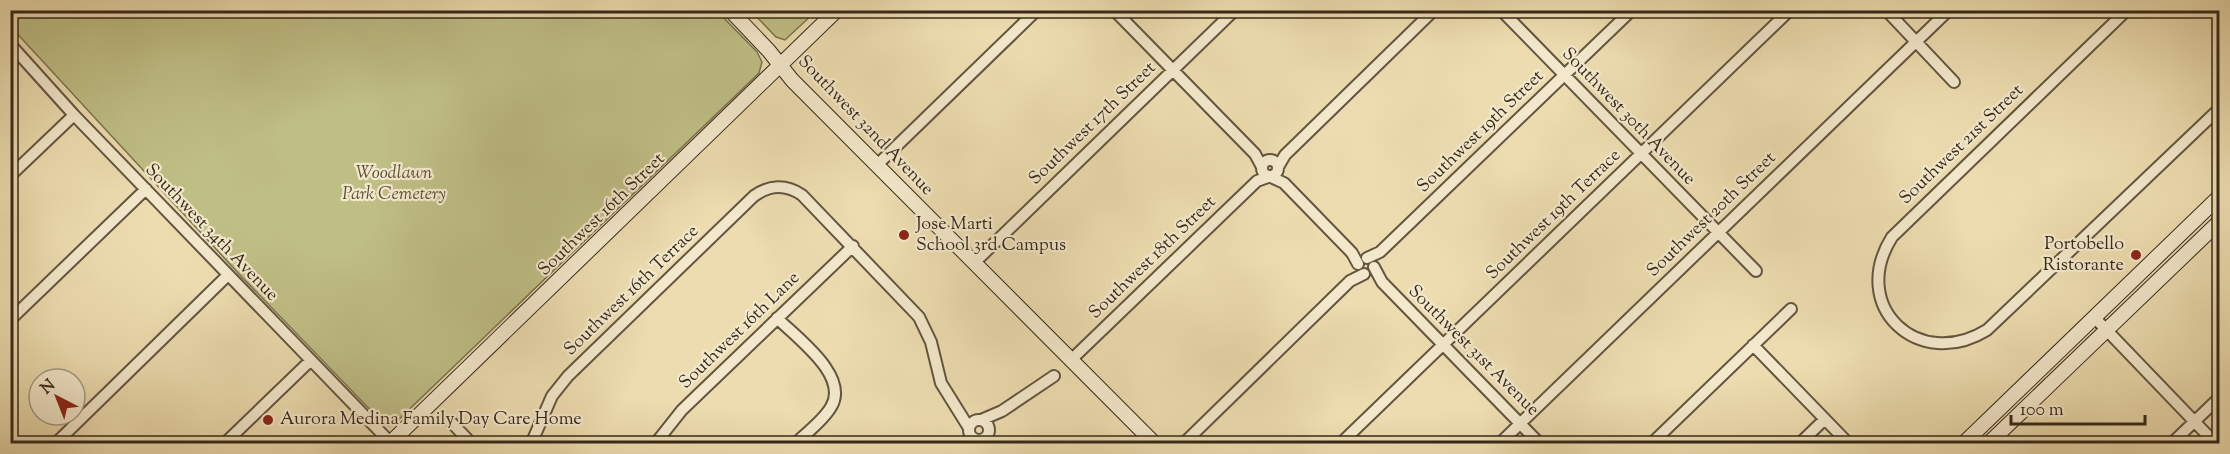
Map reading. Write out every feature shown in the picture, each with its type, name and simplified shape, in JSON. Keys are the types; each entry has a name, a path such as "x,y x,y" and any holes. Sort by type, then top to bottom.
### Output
{"street":[{"name":"Southwest 32nd Avenue","path":"730,10 792,80 1155,444"},
{"name":"Southwest 16th Street","path":"389,443 837,10"},
{"path":"877,165 1037,10"},
{"path":"1114,10 1268,170 1284,183 1366,266 1183,444"},
{"name":"Southwest 17th Street","path":"975,262 1235,10"},
{"name":"Southwest 18th Street","path":"1072,359 1434,10"},
{"name":"Southwest 30th Avenue","path":"1501,10 1756,271"},
{"name":"Southwest 19th Street","path":"1366,266 1632,10"},
{"name":"Southwest 19th Terrace","path":"1341,444 1790,10"},
{"path":"1886,10 1954,82"},
{"name":"Southwest 20th Street","path":"1499,444 1949,10"},
{"name":"Southwest 21st Street","path":"2127,10 1892,237 1882,254 1876,284 1881,302 1898,325 1922,340 1944,345 1970,340 1987,330 2220,108"},
{"name":"Southwest 34th Avenue","path":"11,44 74,115 389,443"},
{"path":"10,176 74,115"},
{"name":"Southwest 16th Terrace","path":"531,444 552,396 568,376 754,196 765,190 782,187 802,195 853,246"},
{"path":"10,320 146,189"},
{"path":"1963,444 2220,196"},
{"path":"1988,444 2220,221 2208,208"},
{"path":"853,246 919,317 931,342 941,383 960,410 979,426 994,444"},
{"name":"Southwest 16th Lane","path":"655,444 677,415 853,246"},
{"name":"Southwest 31st Avenue","path":"1366,266 1540,444"},
{"path":"55,444 228,275"},
{"path":"1651,444 1791,309"},
{"path":"2094,317 2216,444"},
{"path":"777,318 828,370 836,384 836,395 826,415 795,444"},
{"path":"1753,345 1850,444"},
{"path":"224,444 310,361"},
{"path":"962,444 979,426 1054,376"},
{"path":"2170,444 2220,397"},
{"path":"1799,444 1825,419"},
{"path":"450,421 472,444"},
{"path":"979,426 979,442"},
{"path":"10,436 17,444"}],"green space":[{"name":"Woodlawn Park Cemetery","path":"11,10 717,11 757,52 762,62 759,73 394,424 389,426 382,422 239,274 11,27"},
{"path":"751,11 816,11 785,40 776,37"}],"place":[{"name":"Jose Marti School 3rd Campus","path":"904,235"},
{"name":"Portobello Ristorante","path":"2136,255"},
{"name":"Aurora Medina Family Day Care Home","path":"268,420"}]}
